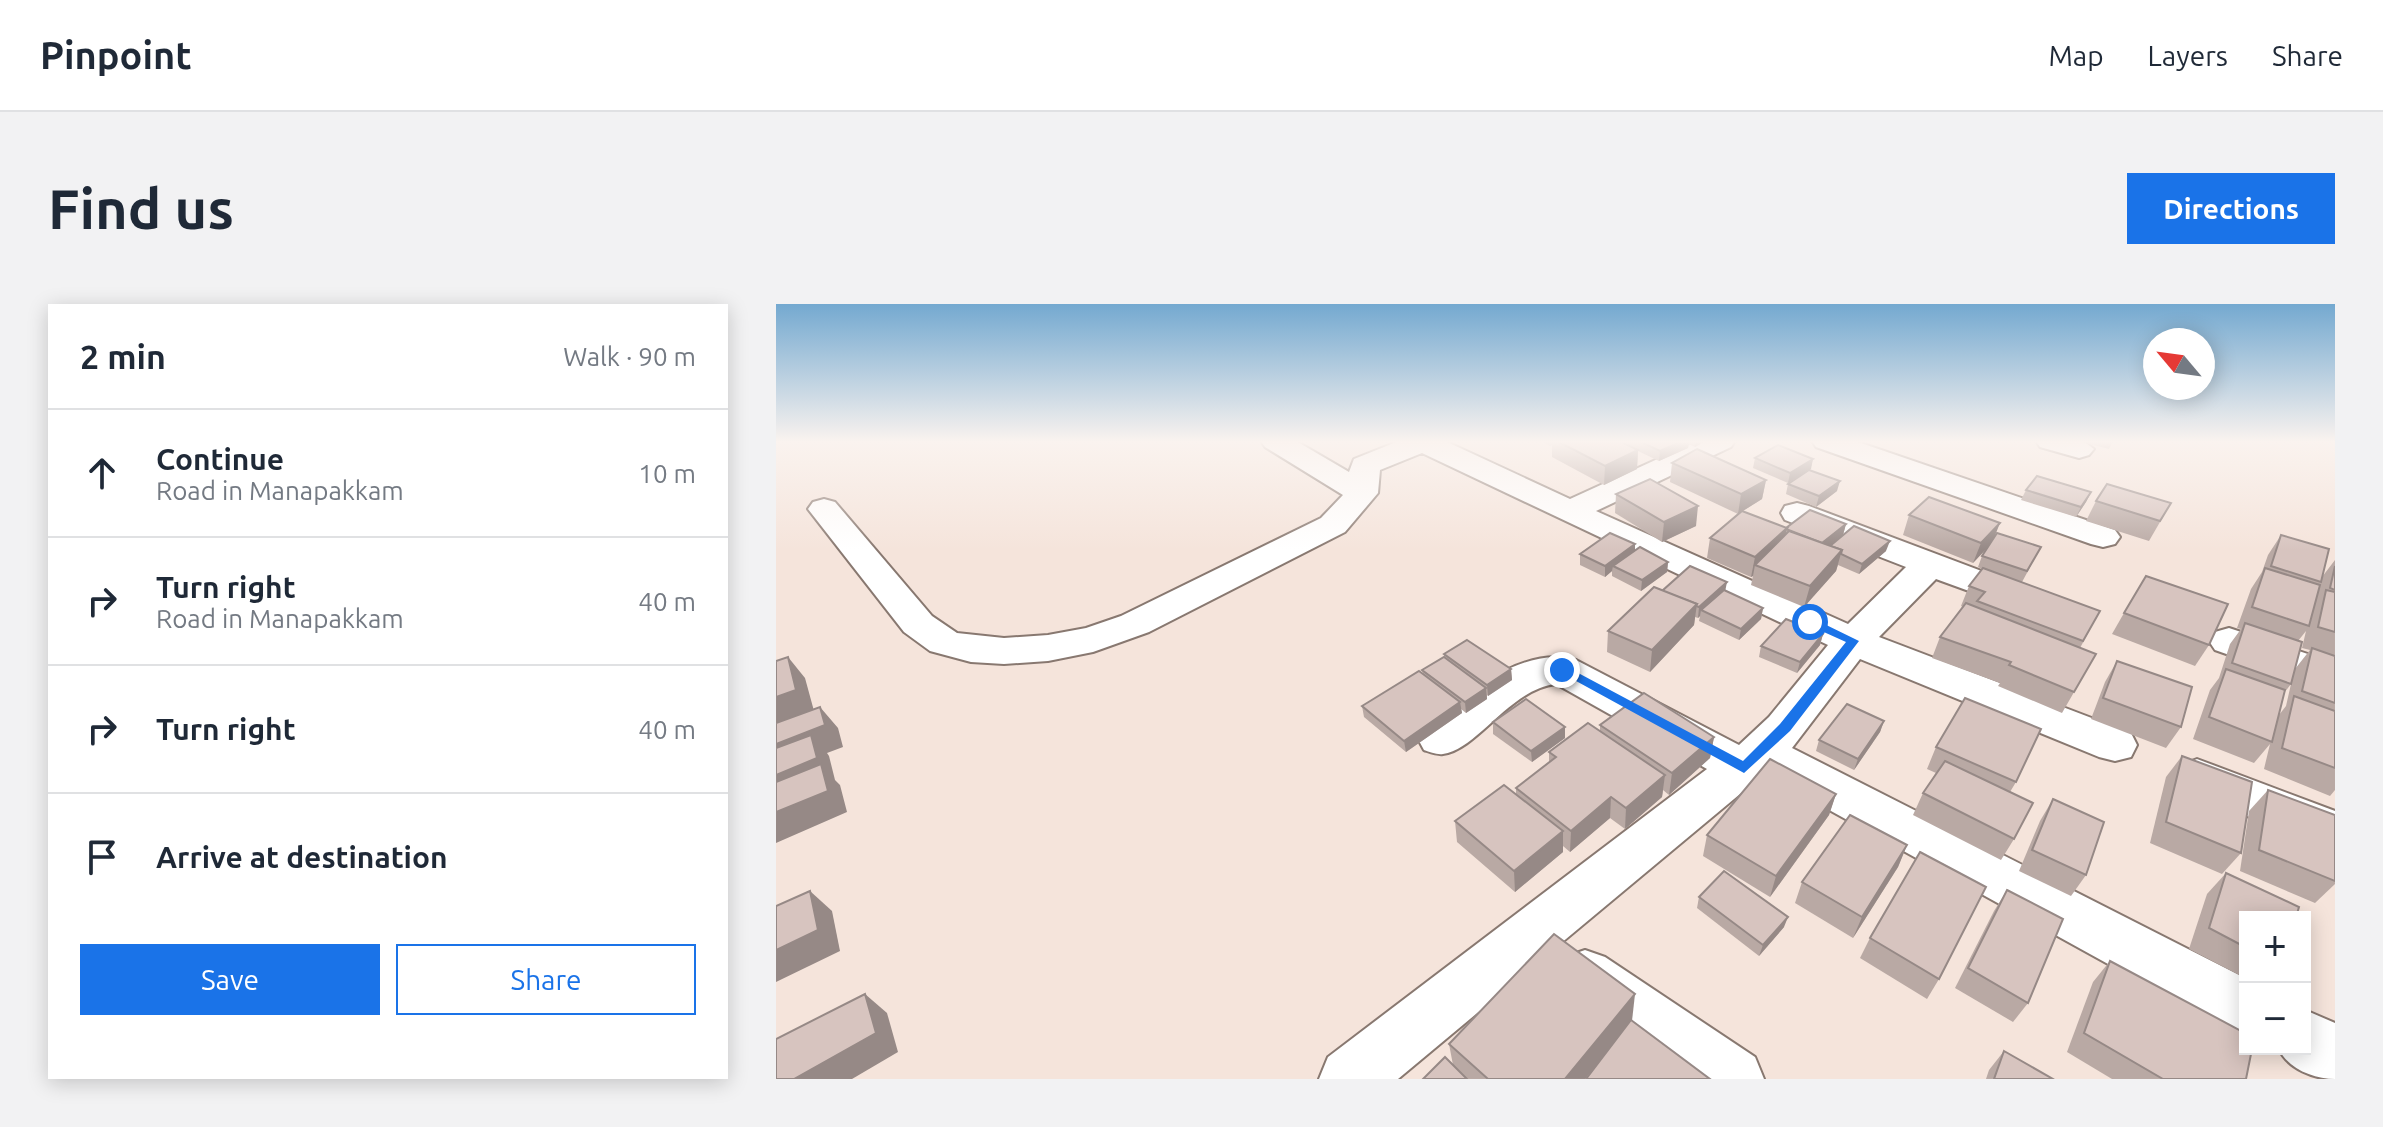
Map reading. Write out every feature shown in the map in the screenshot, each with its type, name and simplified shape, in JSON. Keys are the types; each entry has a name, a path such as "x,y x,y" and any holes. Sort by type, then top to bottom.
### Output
{"street":[{"path":"1336,477 1362,493"},
{"path":"824,509 918,624 944,642 971,649 1004,651 1078,642 1135,624 1333,525 1362,493 1364,477"},
{"path":"1499,477 1853,641 2115,745"},
{"path":"1571,511 1644,477"},
{"path":"1930,477 2103,537"},
{"path":"1797,513 2024,600"},
{"path":"1350,1079 1753,760 1785,728 1853,641 1931,563"},
{"path":"2229,641 2335,678"},
{"path":"1440,739 1525,676 1542,670 1562,670 1753,760 2239,1005"},
{"path":"2185,772 2335,832"},
{"path":"1528,936 1733,1079"},
{"path":"2311,1042 2335,1055"}],"building":[{"path":"1704,477 1760,477 1766,480 1741,494"},
{"path":"1798,477 1829,477 1840,481 1819,496 1788,484"},
{"path":"2036,477 2041,477 2091,492 2081,507 2026,490"},
{"path":"1650,479 1698,506 1664,522 1616,494"},
{"path":"2107,484 2171,503 2160,521 2096,501"},
{"path":"1929,497 2000,523 1981,543 1909,515"},
{"path":"1810,510 1846,524 1822,543 1786,529"},
{"path":"1742,511 1787,528 1755,557 1710,538"},
{"path":"1854,526 1890,541 1862,564 1830,546"},
{"path":"1789,531 1842,550 1810,586 1755,565"},
{"path":"1610,533 1635,544 1605,566 1580,554"},
{"path":"1997,533 2041,547 2027,571 1982,556"},
{"path":"2281,535 2329,549 2321,582 2271,566"},
{"path":"1640,547 1668,562 1642,580 1613,566"},
{"path":"1690,566 1727,582 1699,607 1662,591"},
{"path":"2335,566 2335,590 2330,588"},
{"path":"1983,568 2100,611 2083,641 1977,601 1985,592 1969,586"},
{"path":"2265,568 2320,585 2309,626 2252,607"},
{"path":"2146,576 2228,604 2209,645 2124,613"},
{"path":"1654,587 1697,604 1652,650 1608,631"},
{"path":"1724,590 1763,608 1741,629 1701,610"},
{"path":"2326,590 2335,592 2335,632 2318,627"},
{"path":"1966,603 2096,654 2074,692 2009,665 2011,662 1940,637"},
{"path":"1786,619 1823,634 1800,662 1761,646"},
{"path":"2245,623 2302,642 2291,684 2232,663"},
{"path":"1467,640 1511,669 1487,685 1444,654"},
{"path":"2312,648 2335,656 2335,703 2302,691"},
{"path":"788,657 796,690 776,697 776,661"},
{"path":"1444,657 1486,688 1465,702 1422,670"},
{"path":"2117,661 2192,687 2181,727 2103,698"},
{"path":"2226,669 2285,690 2272,742 2209,717"},
{"path":"1419,671 1460,702 1404,741 1362,706"},
{"path":"1644,693 1714,737 1672,773 1600,725"},
{"path":"2294,696 2335,711 2335,768 2282,748"},
{"path":"1965,698 2041,729 2016,782 1936,747"},
{"path":"1526,699 1565,727 1531,751 1493,722"},
{"path":"1847,704 1884,721 1858,759 1819,740"},
{"path":"820,707 825,725 776,744 776,723"},
{"path":"1588,723 1665,775 1626,808 1611,797 1571,831 1516,788 1556,757 1549,752"},
{"path":"811,735 817,758 776,775 776,748"},
{"path":"2182,756 2252,782 2241,853 2166,822"},
{"path":"1770,759 1836,794 1776,876 1707,835"},
{"path":"1945,761 2033,803 2014,839 1923,793"},
{"path":"821,764 828,791 776,812 776,782"},
{"path":"1504,785 1563,831 1514,871 1455,821"},
{"path":"2268,790 2335,815 2335,881 2259,850"},
{"path":"2053,799 2104,822 2086,875 2032,850"},
{"path":"1850,815 1907,845 1862,917 1802,882"},
{"path":"1920,852 1986,887 1939,979 1870,938"},
{"path":"1724,871 1788,917 1763,945 1699,897"},
{"path":"2226,873 2299,907 2298,911 2239,911 2239,944 2209,928"},
{"path":"2007,890 2063,919 2028,1003 1968,968"},
{"path":"810,891 818,930 776,950 776,906"},
{"path":"1554,934 1635,994 1565,1079 1488,1079 1449,1044"},
{"path":"2110,961 2239,1030 2239,1055 2251,1055 2246,1079 2163,1079 2084,1033"},
{"path":"865,994 876,1033 794,1079 776,1079 776,1039"},
{"path":"1631,1020 1710,1079 1586,1079"},
{"path":"2004,1051 2053,1079 1994,1079"},
{"path":"1445,1057 1467,1079 1423,1079"}],"route":[{"path":"1562,670 1744,768 1785,728 1853,641 1810,622"}]}
